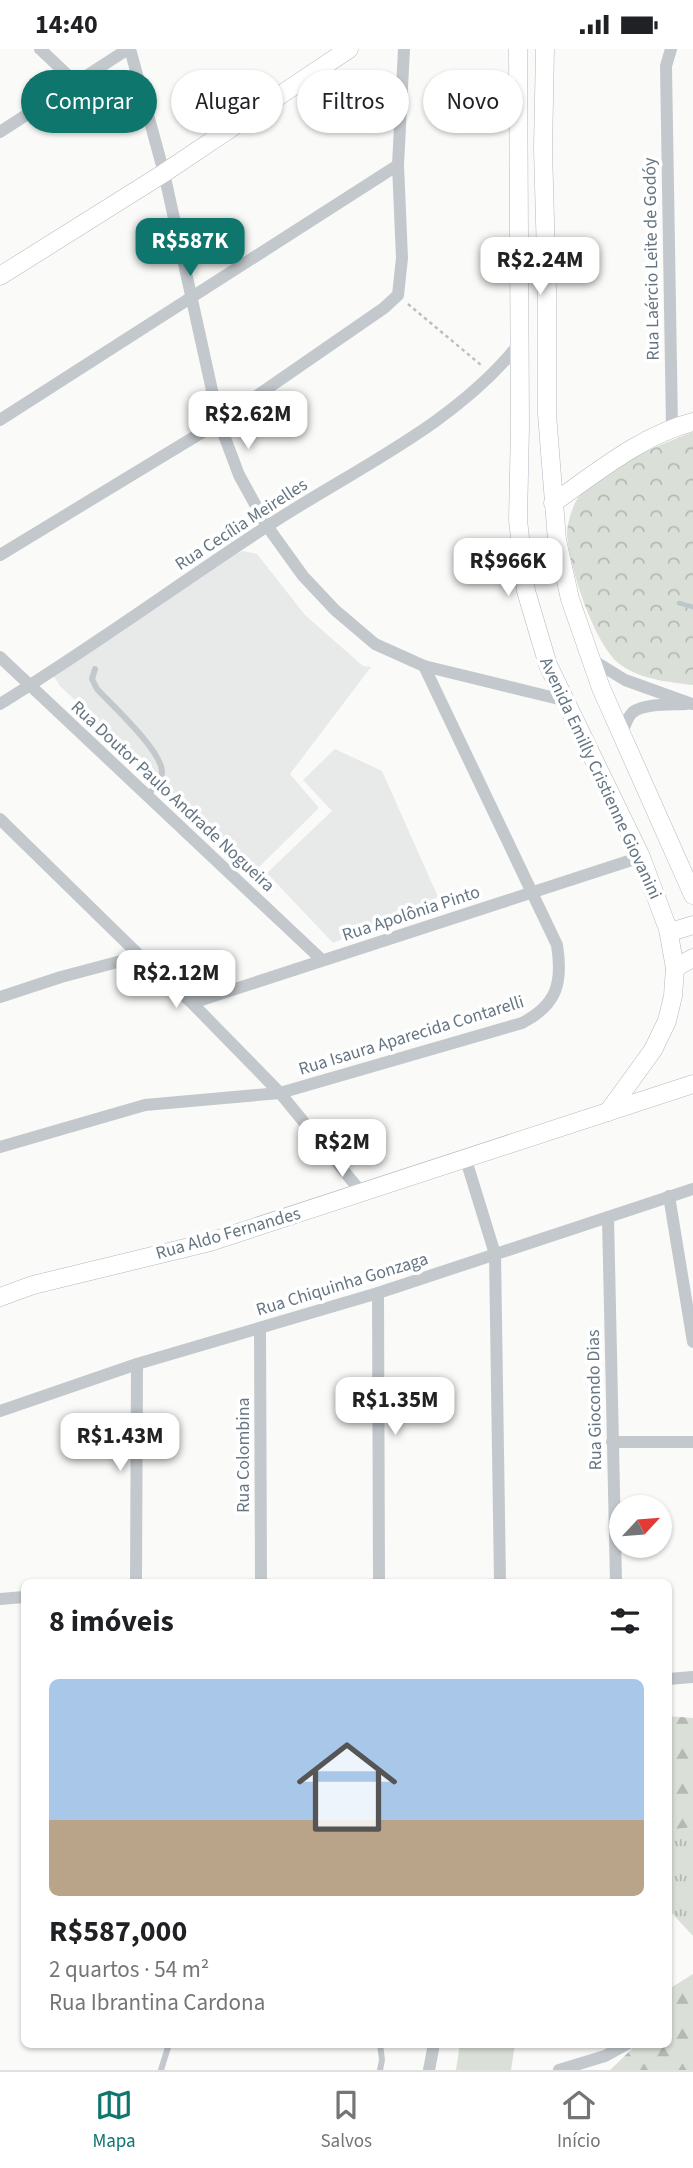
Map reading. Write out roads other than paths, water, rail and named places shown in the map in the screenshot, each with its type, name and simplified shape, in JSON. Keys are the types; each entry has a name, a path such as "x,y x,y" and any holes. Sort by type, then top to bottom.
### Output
{"street":[{"path":"40,49 62,70"},
{"path":"96,70 129,49 164,173 219,422 239,475 267,526 303,576 335,610 375,644 424,666 563,700"},
{"path":"0,276 164,173 349,49"},
{"path":"0,555 219,422 384,309 398,295 402,258 398,165 404,49"},
{"name":"Avenida Emilly Cristienne Giovanini","path":"518,49 518,520 526,591 535,627 563,700 641,857 668,929 674,968 673,996 667,1021 653,1050 608,1112"},
{"name":"Avenida Emilly Cristienne Giovanini","path":"545,49 543,149 547,414 553,503 562,570 590,659 693,895"},
{"name":"Rua Laércio Leite de Godóy","path":"671,49 666,66 672,427"},
{"path":"0,132 21,118"},
{"path":"0,421 398,165"},
{"path":"518,289 534,294 547,291"},
{"path":"520,323 538,316 544,318 547,323"},
{"name":"Rua Cecília Meirelles","path":"0,704 267,526 459,404 496,372 519,344"},
{"path":"496,372 519,370"},
{"path":"553,503 599,470 672,427 693,422"},
{"name":"Rua Doutor Paulo Andrade Nogueira","path":"0,657 322,960"},
{"path":"590,659 625,680 693,704"},
{"name":"Rua Isaura Aparecida Contarelli","path":"0,1147 145,1105 280,1093 522,1023 538,1015 556,991 560,963 557,945 424,666"},
{"path":"622,733 634,711 647,707 693,704"},
{"path":"0,819 192,1003 280,1093 362,1193"},
{"name":"Rua Apolônia Pinto","path":"192,1003 641,857"},
{"path":"668,929 677,930 693,925"},
{"path":"0,997 140,956"},
{"path":"674,968 693,958"},
{"name":"Rua Aldo Fernandes","path":"0,1297 33,1285 209,1242 693,1084"},
{"path":"466,1160 495,1254 500,1579"},
{"name":"Rua Chiquinha Gonzaga","path":"0,1411 137,1364 378,1293 693,1189"},
{"path":"669,1196 693,1342"},
{"name":"Rua Giocondo Dias","path":"608,1217 616,1579"},
{"path":"378,1293 379,1579"},
{"name":"Rua Colombina","path":"260,1328 261,1579"},
{"path":"136,1579 137,1364"},
{"path":"612,1442 693,1442"},
{"path":"0,1599 21,1597"},
{"path":"672,1679 693,1677"},
{"path":"429,2070 433,2048"},
{"path":"559,2070 605,2056 619,2048"}],"lane":[{"path":"95,669 92,680 97,689 147,743 162,769 160,783 148,795"},
{"path":"161,2070 168,2048"},
{"path":"380,2048 380,2070"}],"waterway":[{"path":"679,603 693,607"}]}
